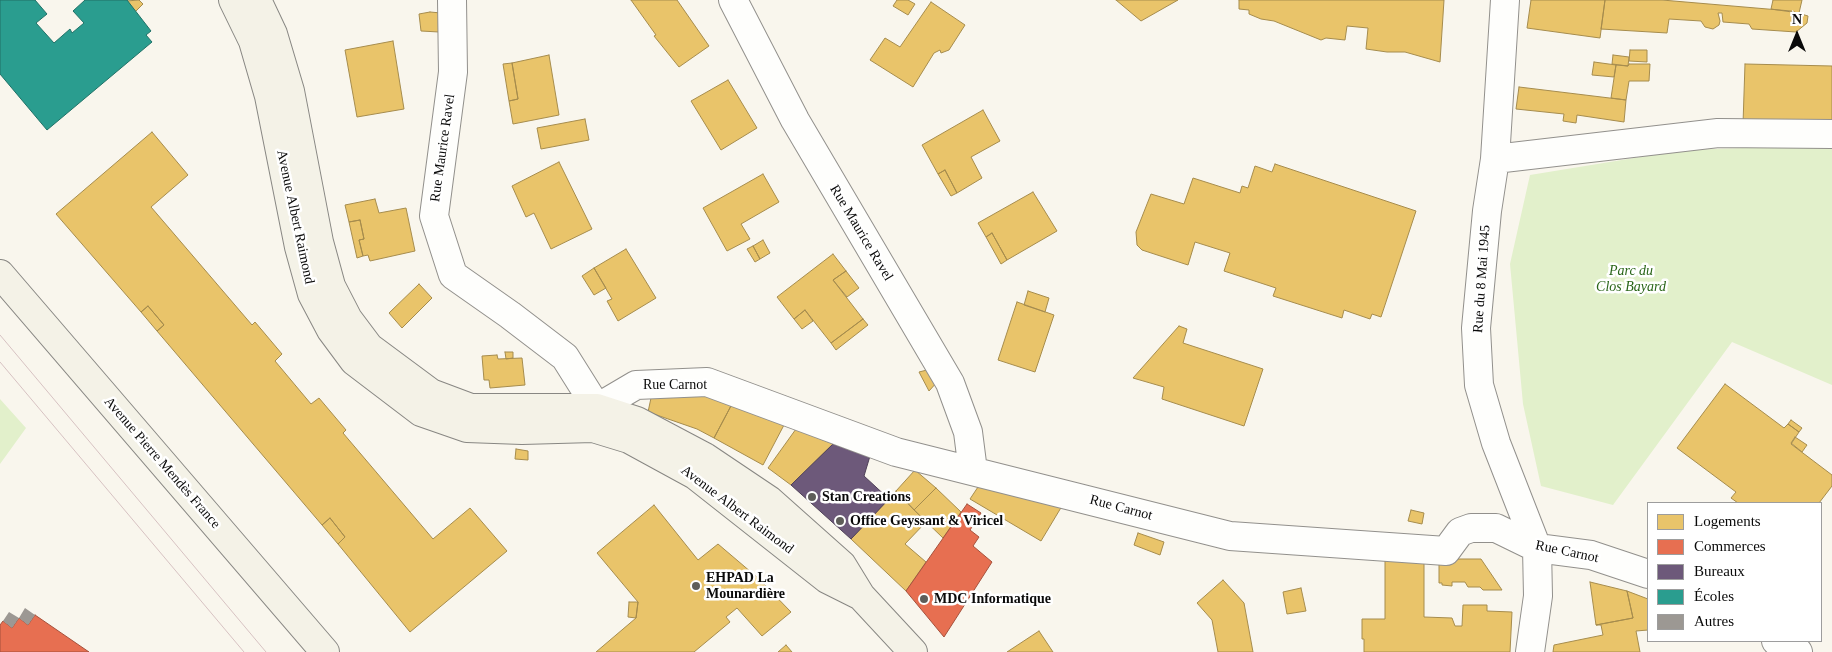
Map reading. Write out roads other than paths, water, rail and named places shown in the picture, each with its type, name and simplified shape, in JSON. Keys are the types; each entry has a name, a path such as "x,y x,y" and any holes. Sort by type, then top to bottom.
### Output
{"street":[{"name":"Avenue Albert Raimond","path":"234,0 253,41 269,96 299,247 312,294 331,330 354,362 421,412 467,428 522,430 593,428 629,440 695,475 827,579 861,596"},
{"name":"Avenue Albert Raimond","path":"257,0 273,34 290,91 319,242 332,286 348,319 369,347 430,393 471,408 597,408 637,421 705,457 768,500 842,565 861,596 913,652"},
{"name":"Rue Maurice Ravel","path":"452,0 454,72 434,216 453,275 510,314 565,357 597,408"},
{"name":"Rue Maurice Ravel","path":"733,0 795,120 950,383 968,432 973,471"},
{"name":"Rue du 8 Mai 1945","path":"1505,0 1495,159 1487,211 1476,328 1479,385 1496,442 1538,548"},
{"path":"1495,159 1718,133 1832,134"},
{"name":"Avenue Pierre Mendès France","path":"0,274 325,652"},
{"name":"Rue Carnot","path":"597,408 636,385 707,382 896,452 1230,536 1446,551 1460,532 1471,528 1496,528 1538,548 1591,555 1647,574"},
{"path":"1530,652 1538,596 1538,548"},
{"path":"1778,642 1798,652"}],"tram line":[{"path":"0,335 266,652"},
{"path":"0,362 244,652"}],"place":[{"name":"Stan Creations","path":"812,497"},
{"name":"Office Geyssant & Viricel","path":"840,521"},
{"name":"EHPAD La Mounardière","path":"696,586"},
{"name":"MDC Informatique","path":"924,599"}],"park label":[{"name":"Parc du Clos Bayard","path":"1631,280"}]}
